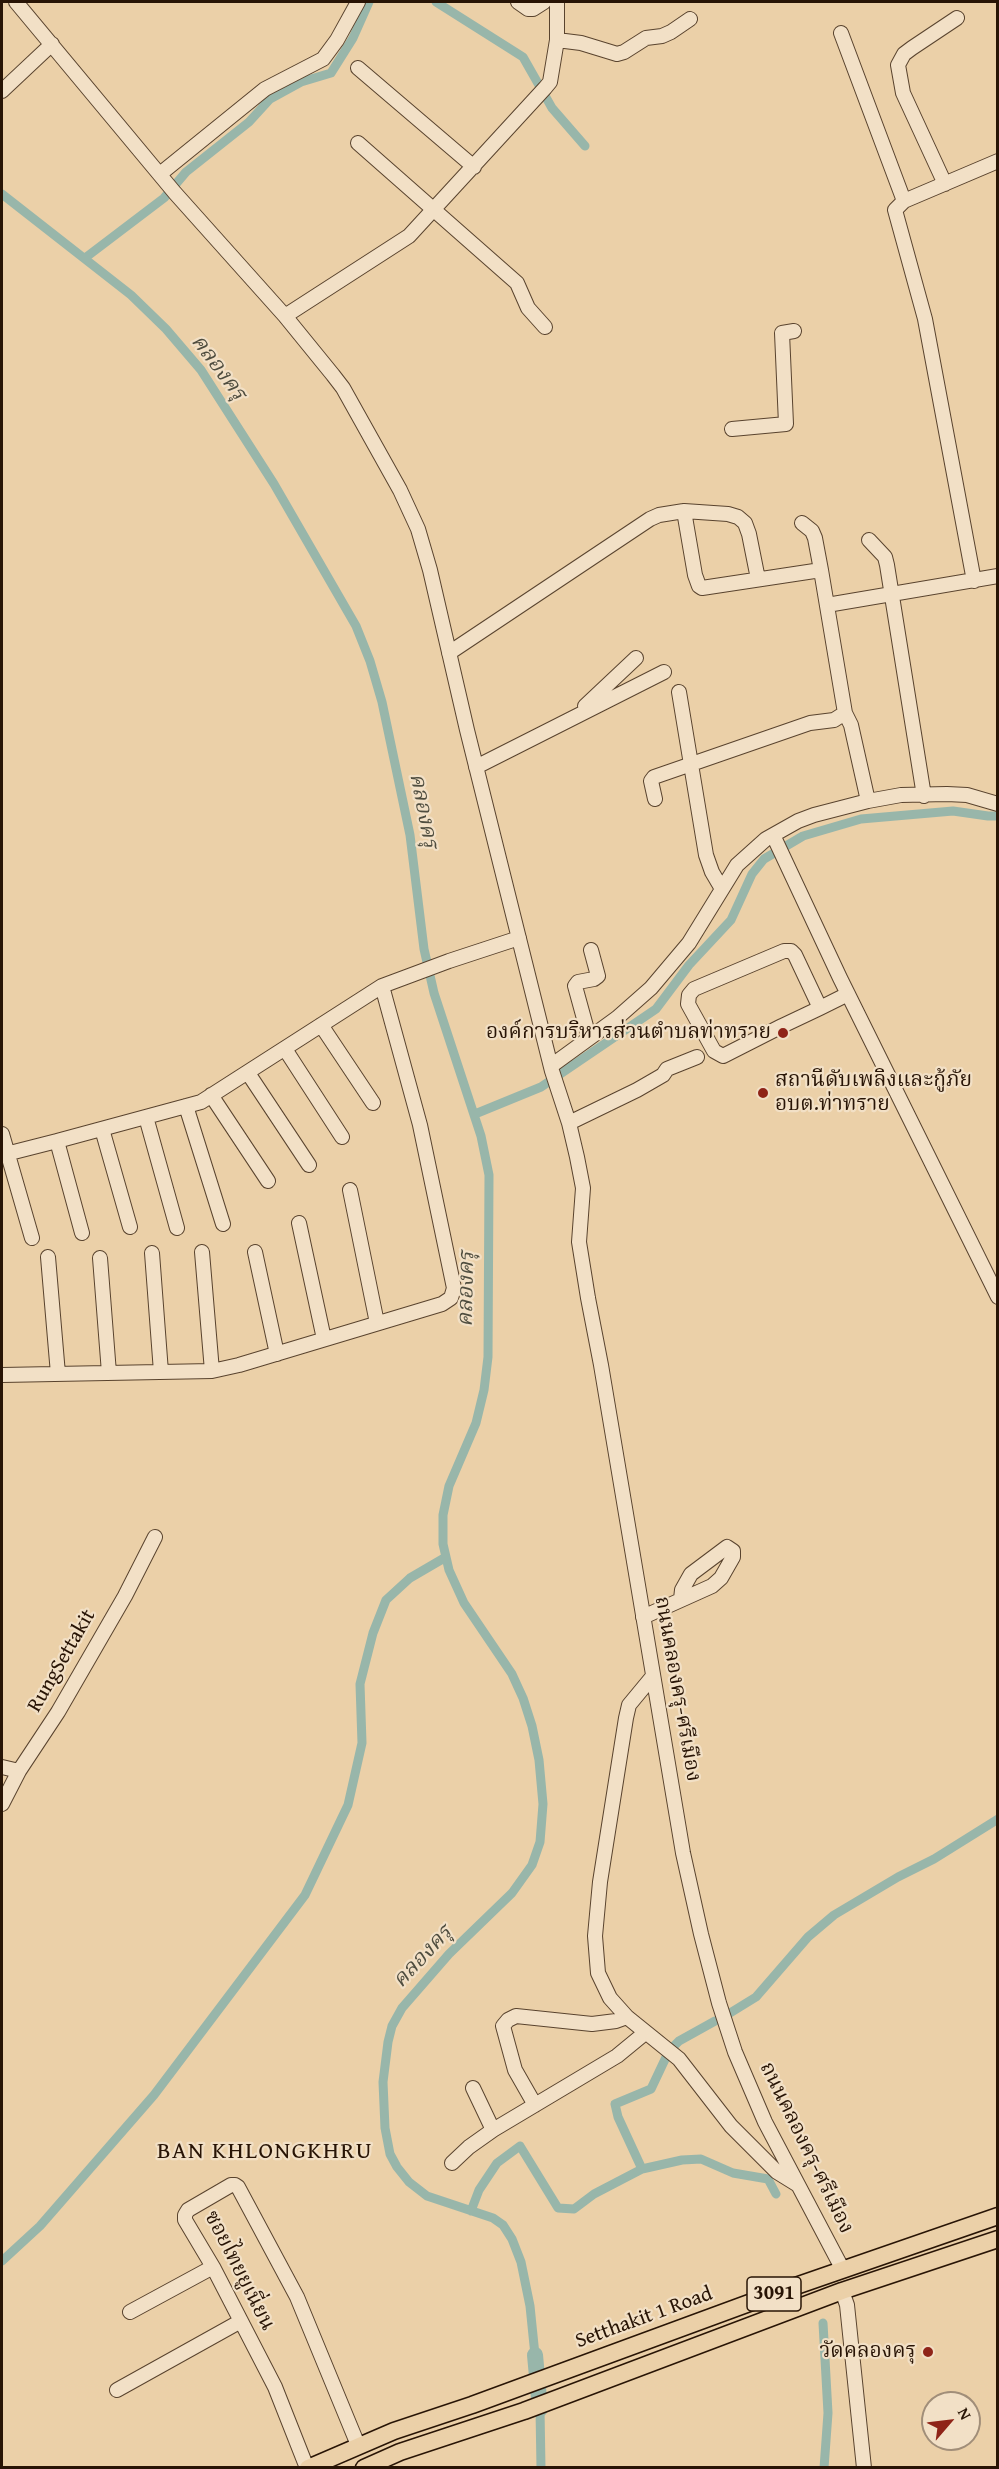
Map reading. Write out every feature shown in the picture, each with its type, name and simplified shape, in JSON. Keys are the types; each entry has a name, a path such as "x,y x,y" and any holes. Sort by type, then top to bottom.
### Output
{"main road":[{"name":"Setthakit 1 Road","path":"308,2468 394,2431 998,2216"},
{"name":"Setthakit 1 Road","path":"364,2468 400,2452 528,2409 842,2291 998,2239"}],"street":[{"name":"ถนนคลองครุ-ศรีเมือง","path":"16,2 167,183 285,316 343,388 404,498 424,548 476,767 551,1068 569,1123 583,1188 579,1242 584,1275 683,1853 719,2003 735,2052 765,2122 843,2270"},
{"path":"167,183 264,89 322,59 337,40 357,2"},
{"path":"518,2 528,9 533,9 544,2"},
{"path":"285,316 409,236 545,88 550,82 557,40 557,2"},
{"path":"945,184 903,93 898,65 900,58 912,48 957,18"},
{"path":"557,40 581,43 617,54 646,38 671,32 690,19"},
{"path":"841,33 904,201"},
{"path":"2,91 52,45"},
{"path":"358,68 474,167"},
{"path":"358,143 517,283 528,308 545,327"},
{"path":"974,581 925,319 896,216 898,206 904,201 998,161"},
{"path":"732,429 786,424 782,333 794,331"},
{"path":"448,653 659,515 684,512 728,514 738,517 745,523 758,579"},
{"path":"684,512 691,556 699,586 709,588 821,570"},
{"path":"802,523 812,531 815,538 845,713 851,725 868,801"},
{"path":"869,540 885,557 893,593 924,796"},
{"path":"827,605 998,576"},
{"path":"578,714 636,658"},
{"path":"476,767 663,672"},
{"path":"679,692 706,855 712,872 722,889"},
{"path":"655,799 652,778 810,723 834,720 845,713"},
{"path":"551,1068 624,1012 651,988 689,943 743,858 798,820 868,801 901,795 967,795 998,804"},
{"path":"774,837 848,994 998,1297"},
{"path":"4,1154 201,1102 382,986 519,938"},
{"path":"589,1037 575,986 578,982 598,976 591,950"},
{"path":"820,1008 791,951 783,951 694,989 689,995 688,1004 714,1051 723,1056 820,1008 848,994"},
{"path":"2,1375 212,1371 277,1354 442,1304 451,1298 454,1288 420,1125 382,986"},
{"path":"321,1025 373,1103"},
{"path":"285,1049 342,1137"},
{"path":"569,1123 637,1090 663,1075 667,1069 697,1058"},
{"path":"248,1073 309,1165"},
{"path":"210,1095 268,1181"},
{"path":"186,1106 223,1224"},
{"path":"146,1117 177,1228"},
{"path":"102,1129 130,1227"},
{"path":"2,1134 4,1154 32,1238"},
{"path":"57,1141 82,1233"},
{"path":"350,1190 377,1323"},
{"path":"300,1223 324,1339"},
{"path":"202,1252 212,1371"},
{"path":"255,1252 277,1354"},
{"path":"152,1254 161,1372"},
{"path":"48,1257 58,1374"},
{"path":"100,1258 109,1373"},
{"name":"RungSettakit","path":"2,1804 19,1771 58,1712 125,1596 155,1537"},
{"path":"643,1617 681,1599"},
{"path":"653,1676 629,1705 626,1718 600,1882 595,1936 598,1972 610,1998 627,2017 679,2059 730,2126 777,2172 799,2186"},
{"path":"2,1767 19,1771"},
{"path":"535,2105 515,2070 503,2026 508,2020 516,2016 592,2024 627,2017"},
{"path":"452,2163 469,2147 494,2130 617,2056 645,2033"},
{"path":"473,2088 494,2130"},
{"name":"ซอยไทยยูเนี่ยน","path":"308,2468 275,2387 184,2215 188,2210 235,2185 297,2297 358,2445"},
{"path":"130,2312 213,2267"},
{"path":"842,2291 847,2305 864,2468"},
{"path":"117,2390 241,2320"}],"waterway":[{"path":"85,258 164,198 186,172 249,122 270,99 301,82 331,73 353,38 369,2"},
{"path":"436,2 523,57 552,108 585,146"},
{"name":"คลองครุ","path":"2,194 131,295 166,329 201,370 274,484 356,626 370,661 382,702 410,835 424,949 434,993 481,1136 489,1175 488,1357 484,1390 476,1423 449,1486 443,1515 443,1544 449,1570 464,1603 512,1674 523,1698 539,1760 543,1804 540,1842 532,1865 512,1893 449,1954 402,2008 392,2026 383,2082 385,2128 390,2154 409,2182 427,2196 493,2218 503,2225 512,2239 521,2262 530,2306 535,2355"},
{"path":"475,1114 541,1087 656,1009 689,965 731,920 752,874 764,859 803,836 861,819 953,811 998,816"},
{"name":"คลองครุ","path":"2,2261 40,2226 154,2095 305,1895 348,1805 362,1743 360,1684 373,1633 386,1600 410,1578 446,1557"},
{"path":"730,2013 756,1997 808,1937 834,1915 898,1877 934,1859 998,1819"},
{"path":"674,2046 715,2021"},
{"path":"642,2169 618,2117 615,2104 651,2089 668,2053"},
{"path":"471,2211 479,2190 497,2163 520,2146 558,2208 574,2209 594,2194 642,2169 682,2160 701,2159 733,2173 768,2179 776,2194"},
{"path":"823,2323 828,2413 824,2468"},
{"path":"535,2355 540,2409"},
{"name":"คลองครุ","path":"540,2409 541,2468"}],"place":[{"name":"องค์การบริหารส่วนตำบลท่าทราย","path":"783,1033"},
{"name":"สถานีดับเพลิงและกู้ภัย อบต.ท่าทราย","path":"763,1093"},
{"name":"วัดคลองครุ","path":"928,2352"}],"district":[{"name":"BAN KHLONGKHRU","path":"265,2152"}]}
